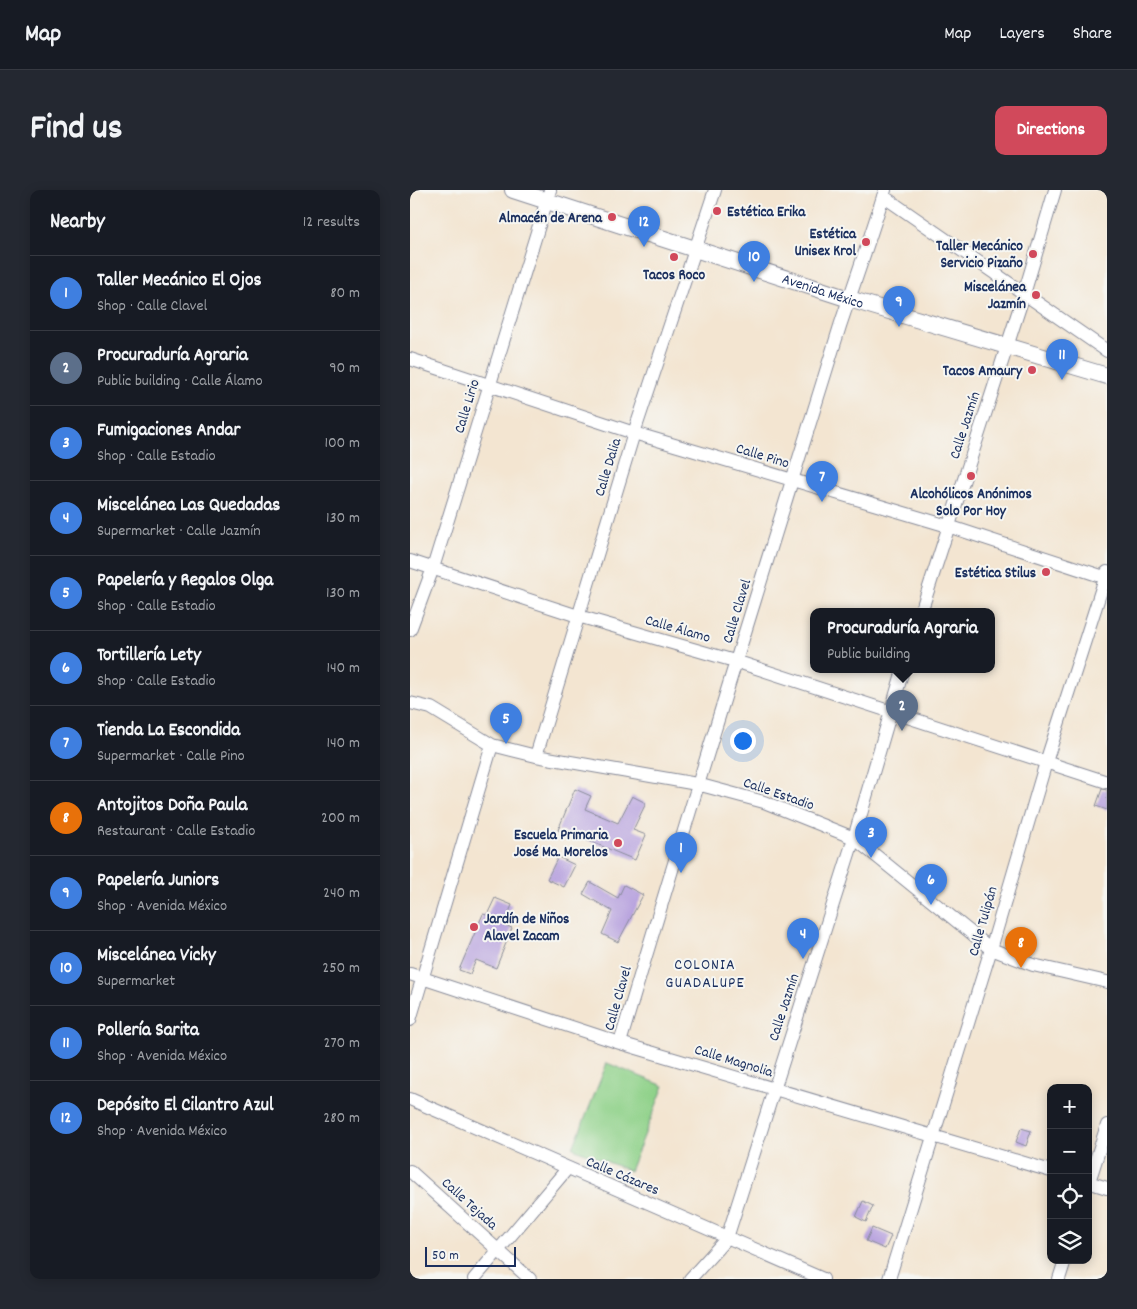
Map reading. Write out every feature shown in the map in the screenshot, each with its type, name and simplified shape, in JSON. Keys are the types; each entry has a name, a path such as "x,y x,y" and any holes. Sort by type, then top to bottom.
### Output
{"street":[{"name":"Avenida México","path":"512,190 548,195 696,249 1007,347 1107,376"},
{"name":"Calle Dalia","path":"536,756 634,433 715,190"},
{"name":"Calle Jazmín","path":"922,608 1024,294 1055,190"},
{"path":"884,193 1107,351"},
{"name":"Calle Clavel","path":"620,1043 697,784 738,662 792,481 884,193"},
{"name":"Calle Lirio","path":"410,630 433,568 548,195"},
{"name":"Calle Pino","path":"410,358 634,433 948,526 1106,576"},
{"name":"Calle Álamo","path":"410,561 578,616 738,662 889,713 1107,782"},
{"name":"Calle Tulipán","path":"889,1279 935,1135 1046,762 1106,576"},
{"name":"Calle Jazmín","path":"727,1238 854,838 902,673"},
{"name":"Calle Estadio","path":"410,703 431,708 492,745 536,756 697,784 764,802 854,838 991,949 1033,965 1107,982"},
{"path":"410,1020 492,745"},
{"name":"Calle Magnolia","path":"410,974 620,1043 1047,1170"},
{"name":"Calle Cázares","path":"410,1099 823,1279"},
{"path":"1092,1174 1107,1125"},
{"path":"474,1279 567,1169"},
{"name":"Calle Tejada","path":"410,1171 530,1279"},
{"path":"1092,1185 1107,1188"},
{"path":"690,1279 727,1238"},
{"path":"1059,1279 1064,1264"}],"green space":[{"path":"607,1063 664,1086 630,1171 573,1148"}],"building":[{"path":"575,789 591,796 585,809 618,823 632,796 646,803 633,830 646,835 635,860 575,835 574,837 558,830"},
{"path":"1102,789 1107,790 1107,810 1096,806"},
{"path":"558,857 575,865 564,887 547,879"},
{"path":"590,882 618,898 624,885 643,895 618,942 602,934 612,911 583,894"},
{"path":"495,898 512,905 504,925 512,928 496,968 476,960 470,974 459,970 483,914 487,915"},
{"path":"1021,1128 1031,1131 1026,1146 1016,1142"},
{"path":"863,1201 873,1206 866,1222 856,1217"},
{"path":"872,1228 891,1236 885,1249 866,1241"}],"place":[{"name":"Estética Erika","path":"717,211"},
{"name":"Almacén de Arena","path":"612,217"},
{"name":"Estética Unisex Krol","path":"866,242"},
{"name":"Depósito El Cilantro Azul","path":"644,247"},
{"name":"Taller Mecánico Servicio Pizaño","path":"1033,254"},
{"name":"Tacos Roco","path":"674,257"},
{"name":"Miscelánea Vicky","path":"754,282"},
{"name":"Miscelánea Jazmín","path":"1036,295"},
{"name":"Papelería Juniors","path":"899,327"},
{"name":"Tacos Amaury","path":"1032,370"},
{"name":"Pollería Sarita","path":"1062,380"},
{"name":"Alcohólicos Anónimos Solo Por Hoy","path":"971,476"},
{"name":"Tienda La Escondida","path":"822,502"},
{"name":"Estética Stilus","path":"1046,572"},
{"name":"Procuraduría Agraria","path":"902,731"},
{"name":"Papelería y Regalos Olga","path":"506,744"},
{"name":"Escuela Primaria José Ma. Morelos","path":"618,843"},
{"name":"Fumigaciones Andar","path":"871,858"},
{"name":"Taller Mecánico El Ojos","path":"681,873"},
{"name":"Tortillería Lety","path":"931,905"},
{"name":"Jardín de Niños Alavel Zacam","path":"474,927"},
{"name":"Miscelánea Las Quedadas","path":"803,959"},
{"name":"Antojitos Doña Paula","path":"1021,968"}],"district":[{"name":"COLONIA GUADALUPE","path":"705,972"}]}
